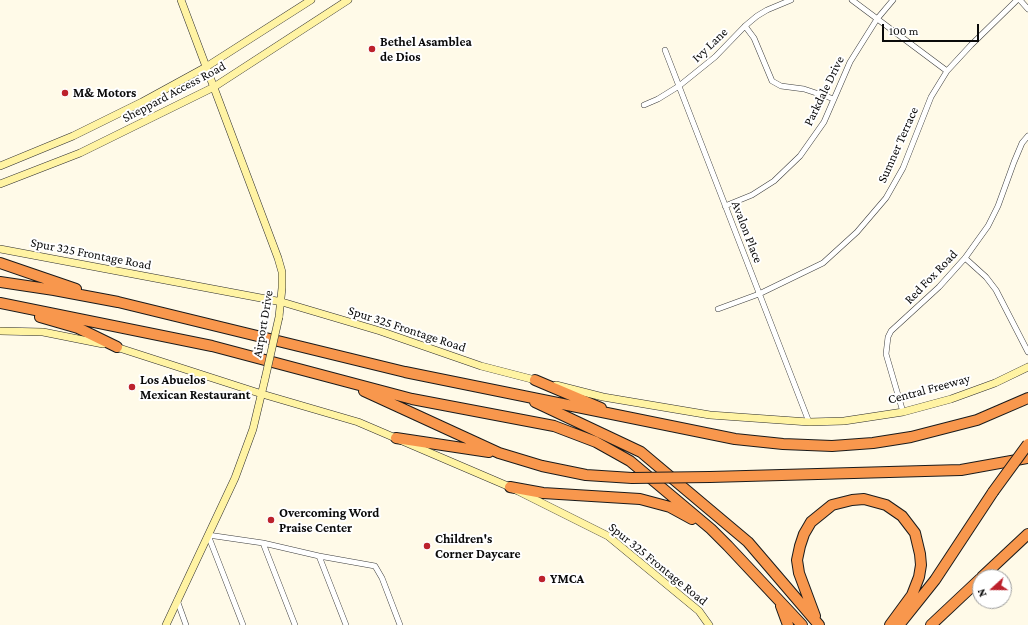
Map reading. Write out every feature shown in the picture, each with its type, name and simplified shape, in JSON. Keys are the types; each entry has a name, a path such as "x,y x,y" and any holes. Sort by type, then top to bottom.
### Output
{"highway":[{"path":"0,263 118,302"},
{"path":"0,282 118,302 406,372 625,418 735,439 783,444 832,446 873,443 943,430 977,420 1028,398"},
{"path":"0,304 78,328 117,347"},
{"path":"0,304 212,346 412,399 554,426 596,442 630,462 711,529 802,625"},
{"path":"339,379 499,453 542,466 586,475 632,478 710,477 961,470 1028,458"},
{"path":"535,380 625,418"},
{"path":"519,395 641,452 748,542 819,625"},
{"path":"396,438 499,453"},
{"path":"899,625 926,591 993,492 1028,444"},
{"path":"510,488 543,493 640,499 670,507 711,529"},
{"path":"819,625 799,573 798,560 800,546 811,522 821,513 843,501 864,499 886,505 902,516 915,533 919,549 921,565 919,577 912,595 890,625"},
{"path":"991,569 1028,534"},
{"path":"931,625 972,587"},
{"path":"779,601 788,625"}],"main road":[{"name":"Airport Drive","path":"166,625 242,461 254,429 282,302 282,272 278,258 181,0"},
{"name":"Sheppard Access Road","path":"0,166 73,136 142,102 206,67 311,0"},
{"name":"Sheppard Access Road","path":"0,184 80,152 214,87 348,0"},
{"name":"Spur 325 Frontage Road","path":"0,249 282,302 380,331 481,366 603,397 710,415 809,422"},
{"name":"Spur 325 Frontage Road","path":"0,331 43,332 117,347 262,394 358,422 510,488 608,536 699,611 709,625"},
{"name":"Central Freeway","path":"809,422 844,421 903,412 973,391 995,383 1028,367"}],"street":[{"name":"Ivy Lane","path":"644,105 658,100 679,86 715,57 745,26 767,10 791,0"},
{"path":"852,0 947,71"},
{"name":"Parkdale Drive","path":"725,206 752,195 774,181 800,156 824,122 850,62 877,19 893,0"},
{"name":"Sumner Terrace","path":"718,309 759,294 823,263 857,232 886,198 903,168 931,97 947,71 1017,0"},
{"path":"1020,0 1028,9"},
{"path":"745,26 754,38 772,80 781,86 804,89 834,99"},
{"name":"Avalon Place","path":"665,50 809,422"},
{"name":"Red Fox Road","path":"903,412 886,354 888,337 891,331 939,287 965,258 988,226 998,206 1022,143 1028,136"},
{"path":"965,258 986,277 996,290 1028,352"},
{"path":"243,625 208,535 263,543 319,556 375,566 382,578 400,625"},
{"path":"263,543 295,625"},
{"path":"319,556 346,625"},
{"path":"177,600 186,625"}],"place":[{"name":"Bethel Asamblea de Dios","path":"372,49"},
{"name":"M& Motors","path":"65,93"},
{"name":"Los Abuelos Mexican Restaurant","path":"132,387"},
{"name":"Overcoming Word Praise Center","path":"271,520"},
{"name":"Children's Corner Daycare","path":"427,546"},
{"name":"YMCA","path":"542,579"}]}
